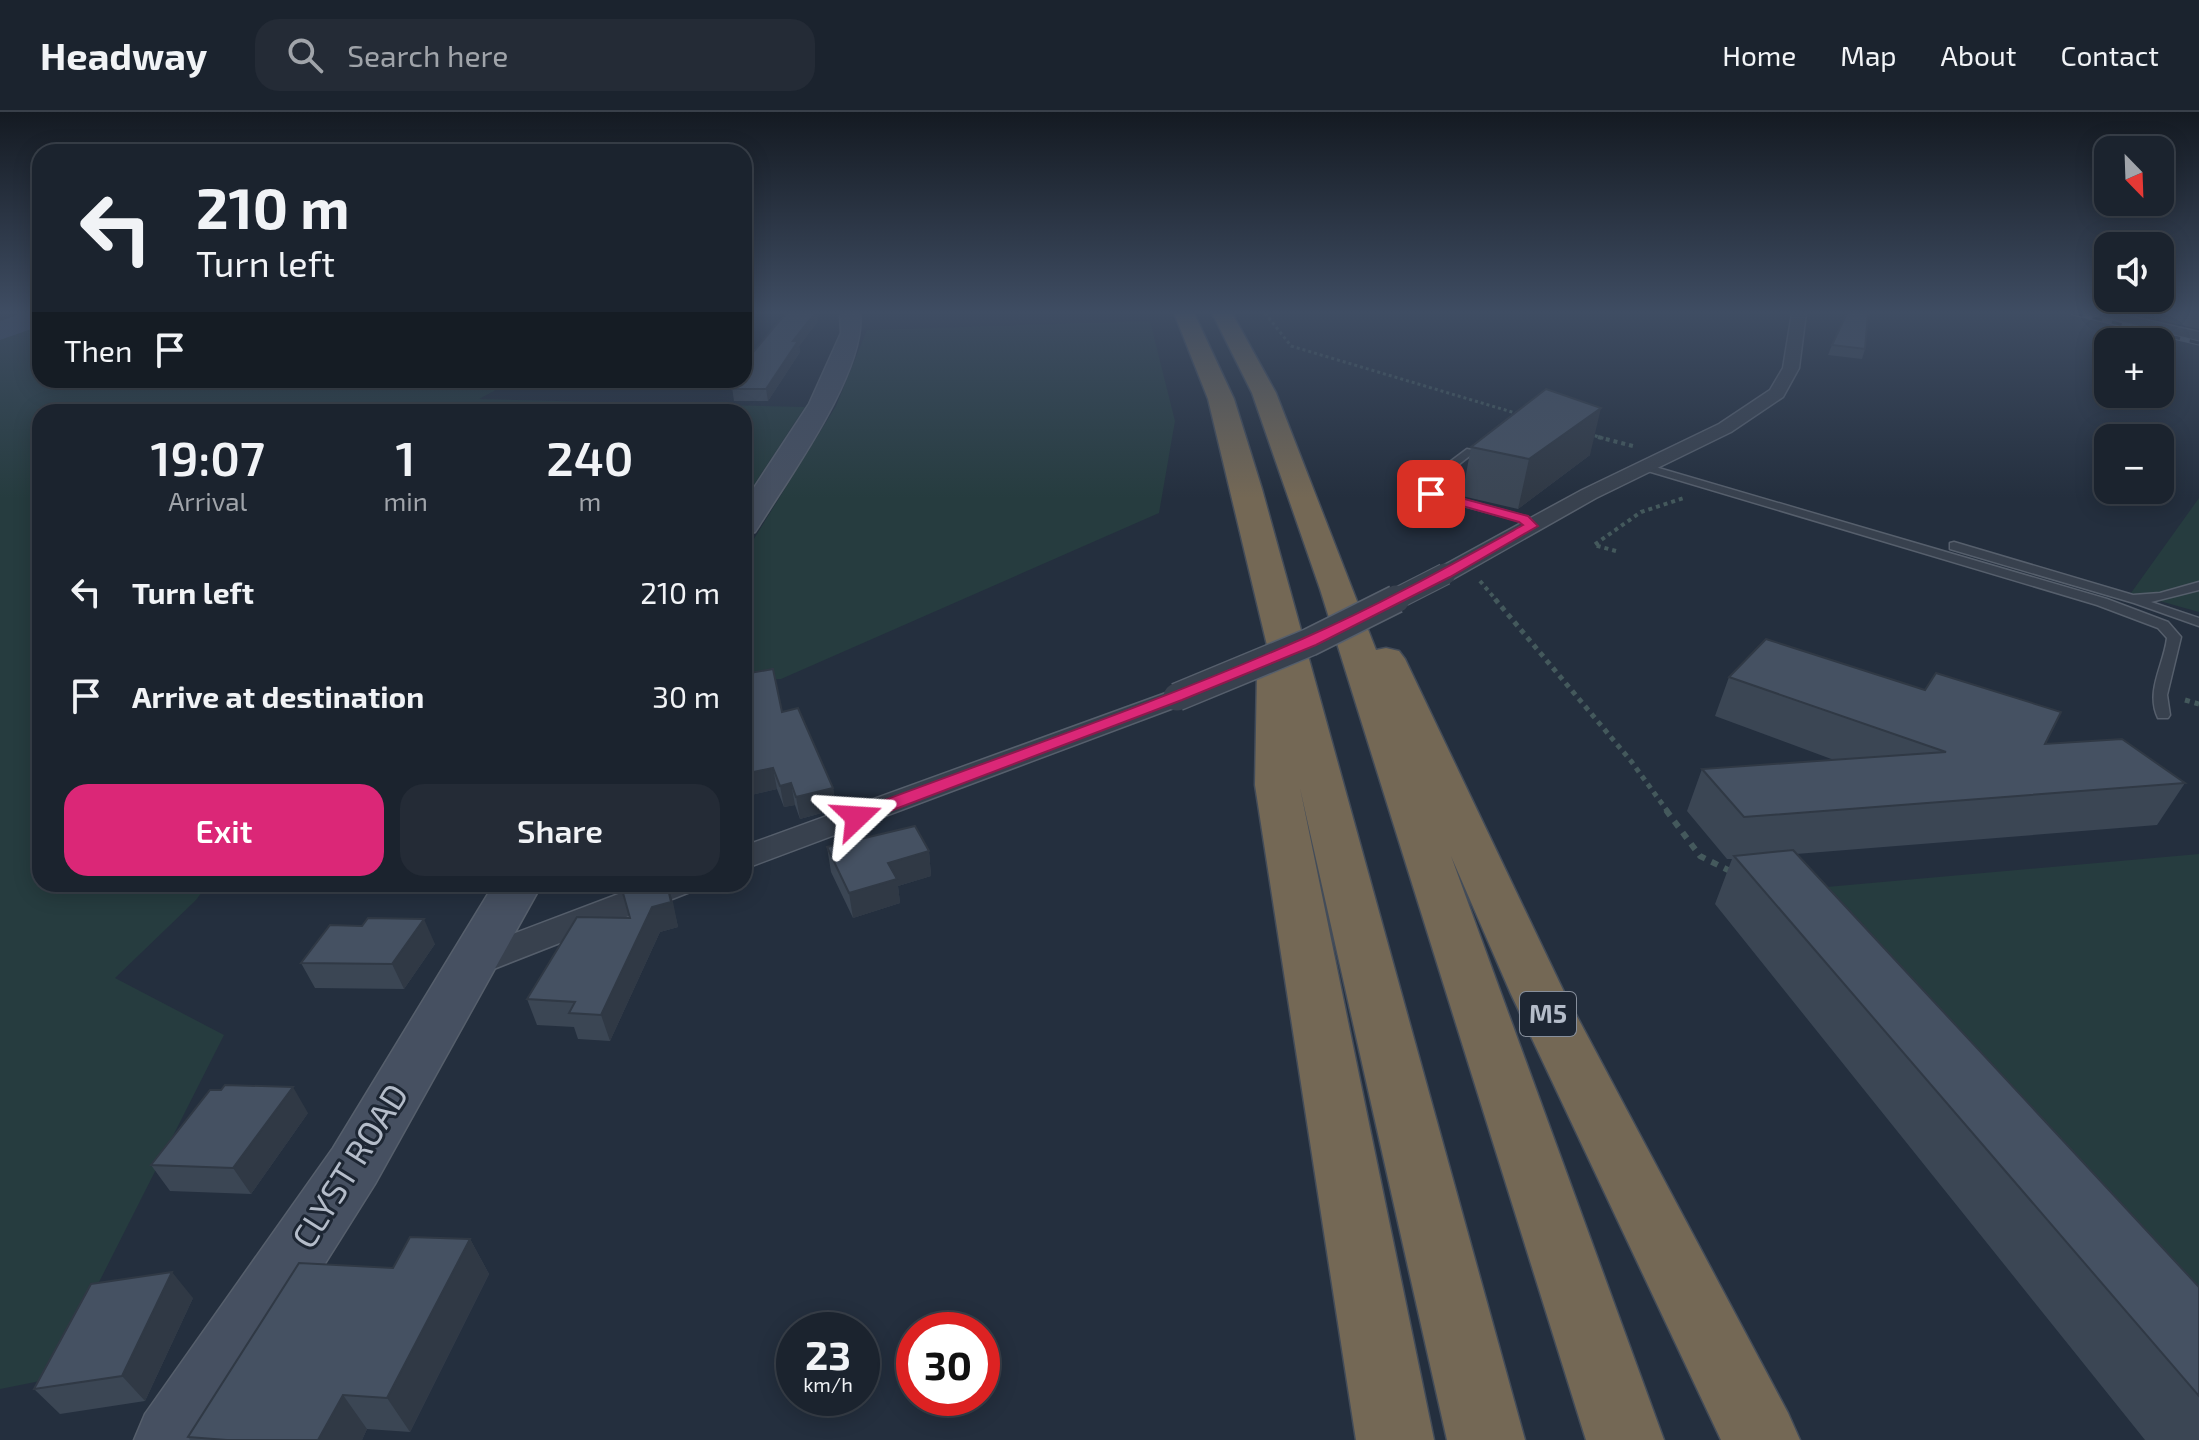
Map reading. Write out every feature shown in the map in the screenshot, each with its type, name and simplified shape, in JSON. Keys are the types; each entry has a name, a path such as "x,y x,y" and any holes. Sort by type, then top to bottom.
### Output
{"highway":[{"path":"1211,375 1221,399 1276,601 1486,1440"},
{"name":"M5","path":"1255,375 1337,589 1625,1440"},
{"name":"M5","path":"1337,589 1375,634 1537,992 1761,1440"},
{"path":"1276,601 1277,785 1395,1440"}],"street":[{"path":"752,513 821,404 833,375"},
{"path":"752,855 1177,697 1310,642 1743,418 1777,393 1787,375"},
{"name":"CLYST ROAD","path":"171,1440 354,1166 513,892"},
{"path":"473,963 657,892"}],"lane":[{"path":"1471,451 1423,487 1431,494 1524,519 1531,526"},
{"path":"1661,460 2132,599 2199,622"},
{"path":"1661,460 2163,625 2174,637 2158,693 2163,715"},
{"path":"2132,599 2161,597 2199,586"}],"path":[{"path":"1388,375 1526,416"},
{"path":"1583,432 1661,460"},
{"path":"1616,551 1594,545 1641,512 1680,502"},
{"path":"1491,573 1479,582 1631,761 1700,856 1734,873"},
{"path":"2158,693 2199,704"}],"green space":[{"path":"0,375 32,375 32,388 499,388 479,399 683,404 32,404 32,892 202,892 115,978 224,1035 50,1379 0,1389"},
{"path":"849,375 1163,375 1175,421 1159,513 781,679 752,681 752,542 836,406"},
{"path":"752,406 805,407 752,488"},
{"path":"2199,498 2199,612 2131,593"},
{"path":"2199,854 2199,1329 1804,889"}],"building":[{"path":"752,375 775,375 766,389 731,389 752,388"},
{"path":"1546,389 1601,408 1529,459 1471,447"},
{"path":"1766,639 1925,690 1936,673 2061,712 2045,744 2122,739 2185,783 1744,817 1702,769 1946,752 1729,677"},
{"path":"773,669 782,712 798,708 833,788 796,797 791,783 780,786 773,768 752,772 752,673"},
{"path":"915,826 929,851 888,863 897,879 849,893 827,847"},
{"path":"1793,850 2199,1287 2199,1396 1734,856"},
{"path":"669,892 671,902 652,907 601,1015 569,1013 575,1002 527,999 577,917 630,918 623,893"},
{"path":"368,918 424,919 392,964 301,963 330,925 362,926"},
{"path":"225,1085 293,1087 233,1168 151,1165 210,1090 221,1090"},
{"path":"410,1237 470,1239 387,1398 343,1395 318,1440 188,1437 299,1263 393,1268"},
{"path":"172,1272 122,1376 34,1389 91,1284"}],"route":[{"path":"857,817 1177,697 1310,642 1445,574 1531,526 1524,519 1431,494"}]}
